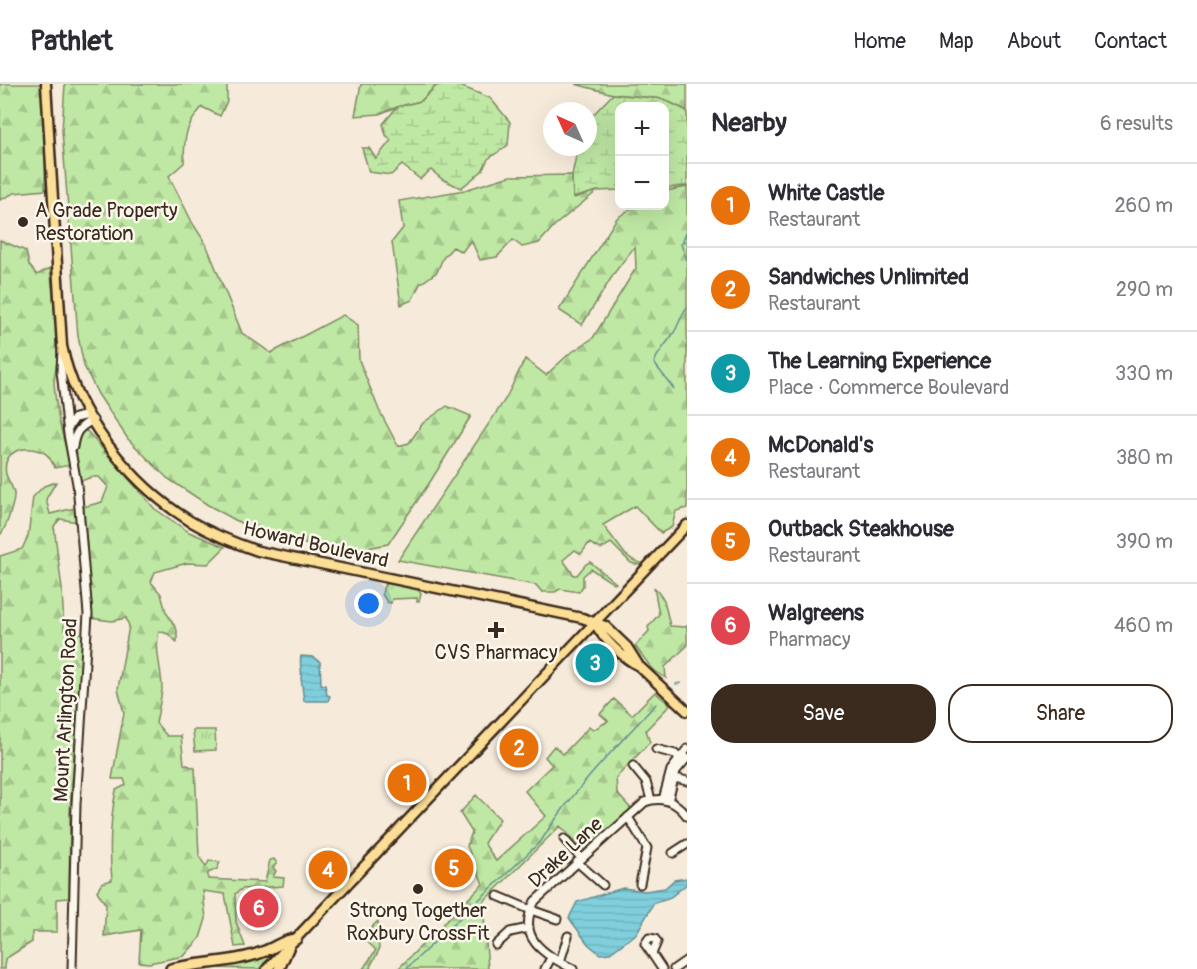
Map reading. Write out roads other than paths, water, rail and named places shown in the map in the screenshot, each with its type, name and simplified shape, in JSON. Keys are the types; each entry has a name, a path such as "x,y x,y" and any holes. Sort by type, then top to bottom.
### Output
{"highway":[{"path":"171,969 249,957 289,939 292,942 279,969"}],"main road":[{"name":"Howard Boulevard","path":"46,84 62,346 69,373 91,417 123,462 156,496 190,521 228,540 258,550 582,618 605,626 631,652 639,666 687,711"},
{"path":"267,969 687,525"}],"street":[{"name":"Mount Arlington Road","path":"62,346 61,371 67,429 77,484 87,614 76,804 72,969"},
{"name":"Mount Arlington Road","path":"72,453 75,432 91,417"},
{"path":"67,429 75,418 91,417"},
{"path":"656,749 673,753 683,759"},
{"path":"665,800 671,777 687,749"},
{"path":"633,766 646,782 651,800 665,800 679,807 687,816"},
{"path":"671,777 687,781"},
{"name":"Drake Lane","path":"529,928 531,910 540,896 645,802 651,800"},
{"path":"628,817 648,848 640,884"},
{"path":"564,839 579,860 603,885"},
{"path":"673,853 687,844"},
{"path":"498,896 557,919"},
{"path":"496,945 510,932 529,928 535,944 551,958 573,969"},
{"path":"560,962 568,936"},
{"path":"652,954 660,968"},
{"path":"545,969 551,958"},
{"path":"674,969 687,960"}],"water":[{"path":"301,656 313,657 320,662 321,684 325,685 327,695 330,696 328,701 304,701"},
{"path":"687,878 687,884 668,899 654,903 636,934 610,953 600,954 588,944 569,918 577,902 623,888 645,891 665,888 674,880"}],"waterway":[{"path":"682,243 687,231"},
{"path":"687,240 681,244 687,261"},
{"path":"674,389 654,363 675,331 687,307"},
{"path":"676,684 681,683"},
{"path":"406,969 541,841 581,787 656,704"}],"place":[{"name":"A Grade Property Restoration","path":"23,222"},
{"name":"CVS Pharmacy","path":"496,630"},
{"name":"The Learning Experience","path":"595,663"},
{"name":"Sandwiches Unlimited","path":"519,748"},
{"name":"White Castle","path":"407,783"},
{"name":"Outback Steakhouse","path":"454,868"},
{"name":"McDonald's","path":"328,870"},
{"name":"Strong Together Roxbury CrossFit","path":"418,889"},
{"name":"Walgreens","path":"259,908"}]}
